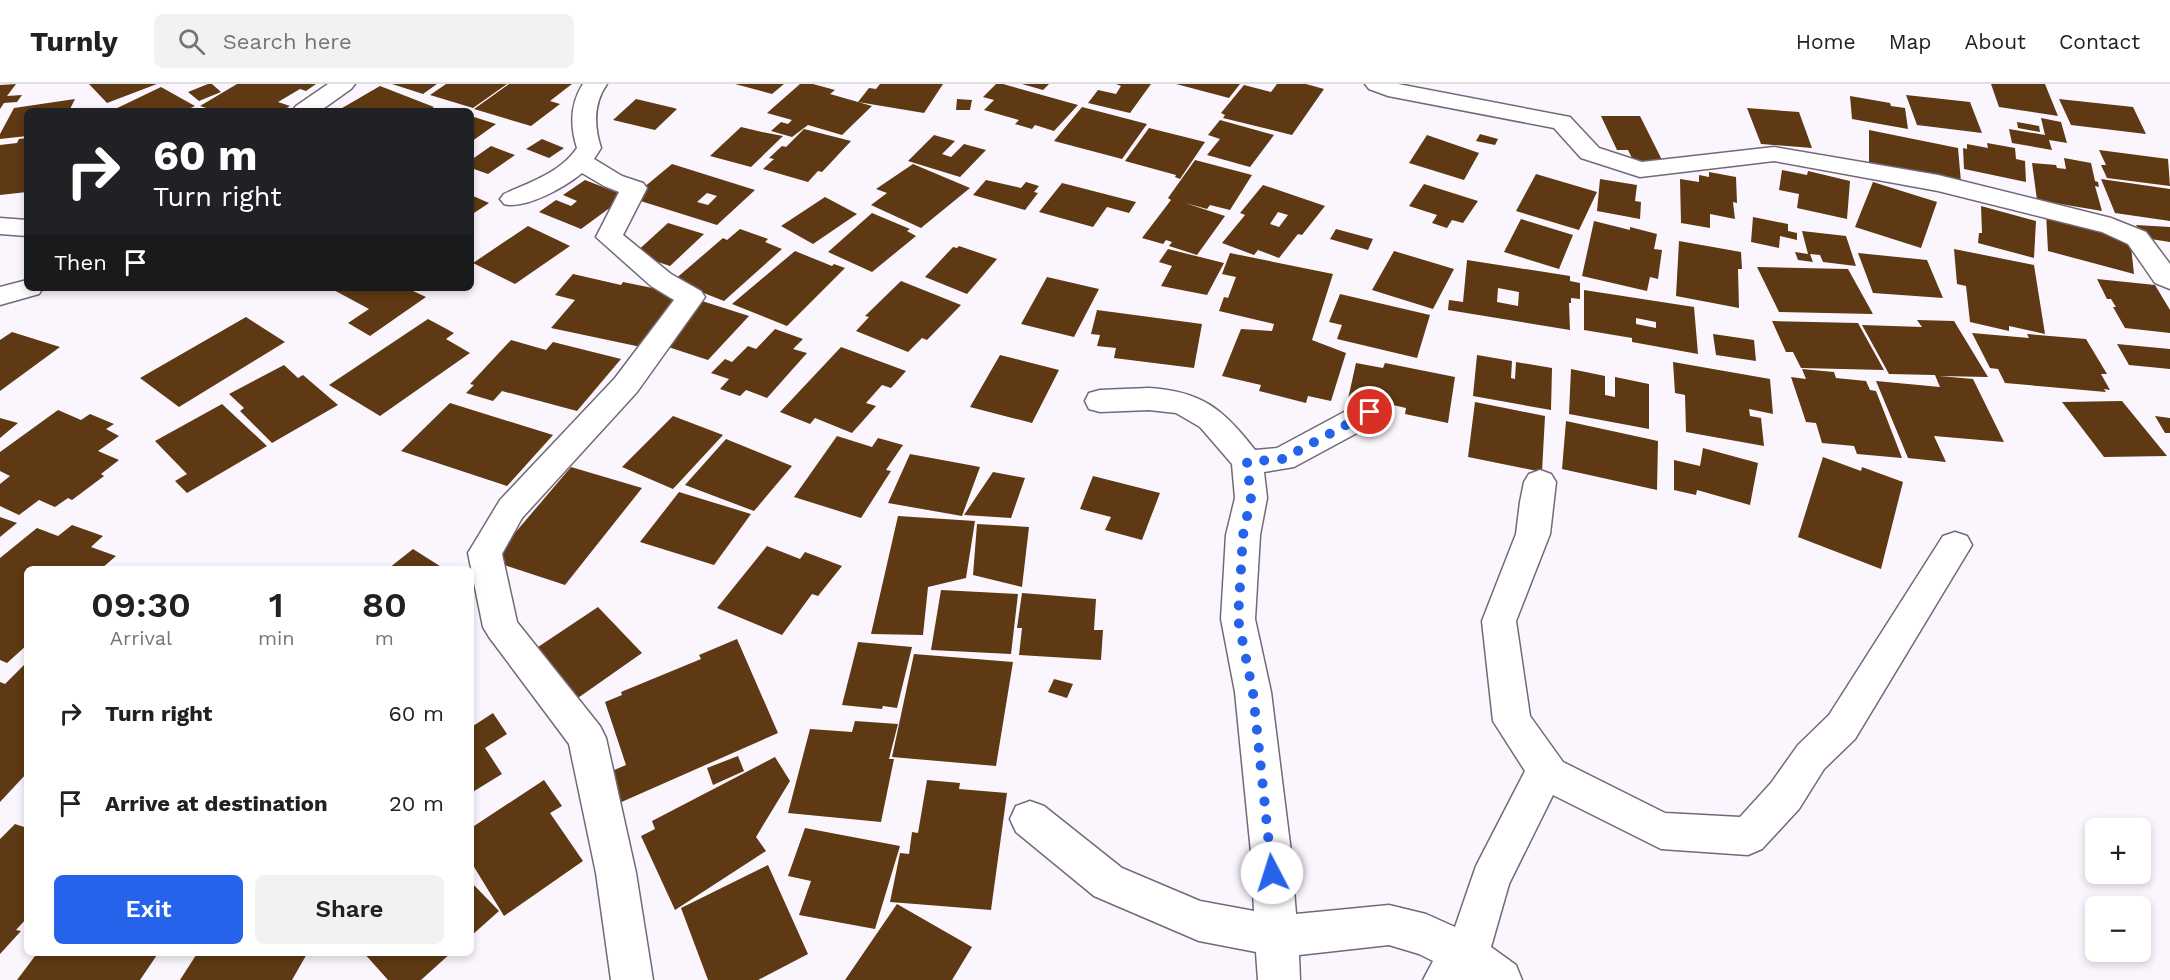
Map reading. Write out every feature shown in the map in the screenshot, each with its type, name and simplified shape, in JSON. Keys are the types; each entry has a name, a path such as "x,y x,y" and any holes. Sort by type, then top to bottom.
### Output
{"street":[{"path":"307,108 343,84"},
{"path":"513,199 570,172 581,162 589,148 584,135 587,93 595,84"},
{"path":"1377,84 1388,89 1516,104 1562,122 1590,153 1640,170 1774,154 1938,183 2110,226 2137,238 2165,277 2170,280"},
{"path":"581,162 613,181 634,188 609,237 661,280 691,297 626,385 511,509 485,553 501,627 588,738 616,873 632,980"},
{"path":"0,226 24,228"},
{"path":"0,296 24,289"},
{"path":"1100,401 1179,402 1198,410 1223,432 1247,462 1251,498 1243,535 1238,619 1253,693 1278,936 1279,980"},
{"path":"1247,462 1283,459 1370,412"},
{"path":"1540,482 1533,534 1499,621 1512,720 1549,774 1661,831 1748,836 1785,796 1811,757 1842,728 1955,545"},
{"path":"1455,968 1490,880 1537,785 1549,774"},
{"path":"1030,819 1108,882 1198,921 1278,936 1389,925 1425,934 1455,968 1501,980"}],"building":[{"path":"16,84 7,96 22,95 17,102 4,103 0,109 0,85"},
{"path":"89,84 157,84 107,103"},
{"path":"212,84 221,92 199,101 188,92"},
{"path":"237,84 316,84 306,91 300,89 278,102 290,106 287,108 206,108 200,106"},
{"path":"392,84 437,84 423,94"},
{"path":"446,84 507,84 473,108 430,95"},
{"path":"509,84 572,84 550,101 560,104 531,126 474,109"},
{"path":"735,84 784,84 772,94"},
{"path":"800,84 813,84 835,90 830,94 872,106 842,135 808,125 792,137 771,131 781,122 788,124 792,120 767,113"},
{"path":"880,84 943,84 924,113 858,102 869,88 876,89"},
{"path":"996,84 1078,105 1054,131 1035,125 1032,129 1015,124 1019,120 984,110 994,100 983,97"},
{"path":"1022,84 1049,84 1043,90"},
{"path":"1116,84 1151,84 1130,113 1088,103 1098,90 1116,94 1121,86"},
{"path":"1176,84 1240,84 1229,98"},
{"path":"1277,84 1306,84 1324,89 1292,135 1223,118 1225,115 1221,113 1244,85 1271,92"},
{"path":"1991,84 2045,84 2058,116 1999,107"},
{"path":"380,86 434,107 432,108 342,108"},
{"path":"161,87 195,106 191,108 117,108"},
{"path":"1906,95 1970,102 1982,133 1917,125"},
{"path":"1850,96 1905,108 1908,129 1852,119"},
{"path":"75,99 70,108 24,108 24,136 0,139 0,134 14,108"},
{"path":"636,99 677,109 655,130 613,120"},
{"path":"957,99 972,100 970,110 956,110"},
{"path":"2059,99 2133,107 2146,134 2071,125"},
{"path":"1082,107 1147,124 1122,159 1054,141"},
{"path":"1747,108 1799,112 1812,148 1761,144"},
{"path":"1601,116 1640,116 1664,164 1635,164 1628,150 1617,150"},
{"path":"474,117 496,124 474,140"},
{"path":"2041,118 2061,122 2067,143 2049,140 2052,150 2012,143 2009,129 2045,135"},
{"path":"1220,120 1274,135 1250,167 1207,155 1220,139 1208,135"},
{"path":"2017,122 2039,126 2040,132 2018,128"},
{"path":"741,127 783,136 751,167 710,156"},
{"path":"1149,128 1205,142 1180,179 1175,177 1176,175 1125,161"},
{"path":"804,129 851,141 822,172 818,171 808,182 763,169 774,159 769,158 782,146 786,147"},
{"path":"1869,130 1958,148 1961,182 1869,163"},
{"path":"1480,134 1498,139 1495,145 1476,141"},
{"path":"934,135 955,141 942,154 951,157 964,144 986,150 960,177 908,161"},
{"path":"1427,135 1479,153 1464,180 1409,163"},
{"path":"24,138 24,192 0,195 0,145 17,143 19,139"},
{"path":"542,139 564,148 549,158 526,149"},
{"path":"1987,143 2015,148 2016,159 2025,161 2026,182 1964,169 1963,148 1967,149 1967,144 1988,148"},
{"path":"491,146 515,155 488,174 474,169 474,158"},
{"path":"2099,150 2168,159 2170,186 2107,178 2101,165 2106,165"},
{"path":"2064,158 2091,163 2095,181 2098,182 2099,187 2095,186 2102,211 2037,200 2032,163 2056,165 2057,168 2066,169"},
{"path":"1195,160 1252,175 1230,210 1210,205 1207,209 1185,203 1225,216 1197,255 1169,246 1172,242 1166,240 1163,244 1142,238 1171,200 1168,198"},
{"path":"672,164 755,190 717,225 631,198","holes":["707,193 717,196 708,205 697,202"]},
{"path":"913,164 970,188 921,228 871,205 887,193 876,189"},
{"path":"1782,170 1807,175 1808,171 1850,181 1847,219 1797,208 1799,194 1779,190"},
{"path":"1709,172 1736,177 1737,203 1733,202 1735,219 1710,214 1710,228 1681,223 1680,179 1699,182 1699,175 1709,177"},
{"path":"1536,174 1597,192 1579,230 1516,211"},
{"path":"1600,179 1637,185 1635,201 1641,202 1640,219 1597,211"},
{"path":"2101,179 2170,189 2170,221 2115,213"},
{"path":"585,180 626,196 581,229 539,212 556,200 571,206 577,201 563,195"},
{"path":"986,180 1021,188 1026,182 1039,186 1034,192 1038,193 1025,210 973,195"},
{"path":"1873,182 1937,202 1921,248 1855,227"},
{"path":"1062,183 1136,202 1129,213 1107,207 1093,227 1039,212"},
{"path":"1424,184 1478,201 1463,223 1452,220 1447,228 1432,223 1437,215 1409,206"},
{"path":"1263,185 1325,206 1302,235 1298,234 1279,258 1258,250 1254,255 1222,243 1245,215 1240,213","holes":["1278,212 1288,215 1279,227 1270,224"]},
{"path":"474,196 489,203 474,213"},
{"path":"825,197 857,214 813,244 781,226"},
{"path":"1981,206 2036,221 2034,258 1978,243 1979,233 1982,233"},
{"path":"872,213 910,229 907,231 916,236 872,272 828,252"},
{"path":"2046,213 2130,237 2134,274 2048,251"},
{"path":"1753,217 1788,224 1788,231 1797,233 1797,240 1780,236 1779,248 1751,242"},
{"path":"1521,219 1573,235 1559,269 1504,252"},
{"path":"1594,221 1657,234 1654,249 1662,250 1658,279 1650,277 1647,291 1582,276"},
{"path":"668,223 704,234 670,266 634,254"},
{"path":"2136,225 2170,227 2170,242 2144,238"},
{"path":"528,226 570,246 515,284 474,262"},
{"path":"740,229 768,239 765,242 782,249 724,301 673,281 723,238 727,240"},
{"path":"1336,229 1373,239 1368,250 1330,239"},
{"path":"1802,231 1846,236 1856,266 1823,262 1820,255 1810,254 1813,262 1798,260 1795,252 1808,254"},
{"path":"1679,241 1741,252 1742,269 1738,269 1739,308 1676,296"},
{"path":"959,246 997,259 967,294 925,277 953,247"},
{"path":"1168,249 1224,263 1207,295 1161,286 1172,266 1159,262"},
{"path":"1954,249 2034,265 2045,334 2009,326 2009,331 1970,322 1966,286 1957,284"},
{"path":"795,251 832,266 834,264 845,268 787,326 732,304"},
{"path":"1394,251 1454,269 1433,309 1372,290"},
{"path":"1230,253 1333,274 1312,340 1346,353 1331,401 1308,396 1306,403 1259,391 1261,385 1222,376 1241,329 1272,331 1274,324 1219,311 1224,297 1228,298 1236,277 1222,274"},
{"path":"1858,253 1927,260 1943,298 1873,293"},
{"path":"1467,260 1570,276 1570,281 1580,283 1580,299 1571,298 1571,303 1569,303 1570,330 1448,310 1449,300 1463,302","holes":["1498,288 1519,292 1518,306 1497,302"]},
{"path":"1757,267 1848,269 1873,314 1779,312"},
{"path":"573,274 621,285 623,282 682,294 641,347 551,328 575,300 555,295"},
{"path":"1047,277 1099,289 1074,337 1021,324"},
{"path":"2097,279 2155,285 2170,310 2170,333 2125,328 2113,307 2116,307 2111,299 2107,299"},
{"path":"901,281 961,305 927,340 922,338 908,352 856,331 869,317 865,316"},
{"path":"1584,290 1694,307 1698,354 1632,342 1632,338 1584,330","holes":["1636,318 1656,322 1656,328 1636,324"]},
{"path":"336,291 413,291 426,297 370,336 348,323 369,309"},
{"path":"1340,294 1430,315 1417,358 1337,339 1342,325 1329,322"},
{"path":"702,301 749,316 708,360 659,344"},
{"path":"1097,310 1202,324 1194,368 1114,358 1116,348 1097,346 1100,335 1091,334"},
{"path":"246,317 285,342 179,407 140,378"},
{"path":"428,319 454,333 446,339 470,353 380,416 329,385"},
{"path":"1917,320 1954,321 1988,377 1939,376 1973,379 2004,442 1934,436 1946,462 1908,458 1876,381 1940,387 1935,375 1889,374 1862,325 1922,327"},
{"path":"1772,321 1858,323 1884,370 1801,368 1793,352 1786,352"},
{"path":"775,329 803,339 793,349 807,353 767,398 746,390 740,396 720,389 729,379 711,373 725,359 732,362 748,346 756,349"},
{"path":"12,332 60,347 0,391 0,340"},
{"path":"1972,333 2029,338 2027,334 2086,339 2107,374 2101,374 2110,390 2104,389 2106,392 2005,383 1998,369 1990,368"},
{"path":"1713,334 1754,340 1756,361 1716,355"},
{"path":"511,340 546,350 553,342 621,359 577,411 502,391 493,401 466,393 474,385 470,384"},
{"path":"2117,344 2170,349 2170,369 2129,365"},
{"path":"841,347 906,371 891,388 882,385 866,403 876,406 852,433 815,418 810,424 780,412"},
{"path":"1000,355 1059,370 1032,423 970,407"},
{"path":"1477,355 1512,361 1511,378 1515,379 1516,362 1552,368 1551,410 1473,396"},
{"path":"1673,362 1770,379 1773,414 1749,409 1750,416 1761,418 1764,446 1686,432 1685,395 1675,393"},
{"path":"1356,363 1383,368 1385,363 1455,377 1448,423 1405,414 1406,408 1371,400 1370,404 1348,399"},
{"path":"284,365 298,378 303,375 338,405 272,443 240,411 244,408 229,394"},
{"path":"1571,369 1605,376 1605,395 1615,397 1615,377 1649,384 1649,429 1569,414"},
{"path":"1802,369 1834,372 1836,378 1866,381 1870,390 1876,391 1902,458 1857,454 1854,446 1822,443 1816,423 1806,422 1791,377 1806,379"},
{"path":"2122,401 2167,456 2104,457 2062,402"},
{"path":"1475,402 1545,416 1542,472 1468,457"},
{"path":"450,403 553,435 507,486 401,451"},
{"path":"222,404 267,446 187,493 175,481 187,474 155,441"},
{"path":"58,410 81,420 90,414 114,424 106,429 119,436 98,451 119,460 101,474 104,476 72,500 68,498 55,507 39,500 19,515 0,506 0,484 10,476 0,471 0,452"},
{"path":"673,416 723,435 673,489 622,467"},
{"path":"2155,416 2170,418 2170,433 2165,433"},
{"path":"0,418 18,423 0,438"},
{"path":"1566,421 1658,441 1657,490 1562,469"},
{"path":"837,436 872,447 878,438 903,445 886,470 891,471 861,518 794,497"},
{"path":"726,439 792,466 754,511 685,485"},
{"path":"1703,448 1758,463 1750,505 1697,490 1696,495 1674,490 1674,460 1700,466"},
{"path":"910,454 980,467 962,516 888,503"},
{"path":"1823,457 1861,471 1862,467 1903,482 1881,569 1798,537"},
{"path":"571,467 642,488 565,585 495,562 497,554"},
{"path":"993,472 1025,478 1011,518 964,515"},
{"path":"1093,476 1160,493 1142,540 1105,530 1111,517 1080,509"},
{"path":"679,492 751,514 714,565 640,542"},
{"path":"898,516 975,521 966,578 928,587 923,635 871,634"},
{"path":"0,517 17,523 0,537"},
{"path":"977,524 1029,527 1022,587 973,575"},
{"path":"72,525 103,536 91,547 116,556 104,566 24,566 24,648 7,663 0,660 0,558 37,528 58,536"},
{"path":"767,546 800,559 805,552 842,566 818,596 812,594 782,635 717,608"},
{"path":"413,549 440,566 392,566"},
{"path":"941,590 1018,594 1011,654 931,650"},
{"path":"1022,593 1096,599 1094,630 1103,630 1101,660 1019,655 1022,628 1017,628"},
{"path":"598,607 642,653 575,700 532,651"},
{"path":"737,639 778,733 617,804 607,773 626,765 605,702 622,695 621,692 701,659 699,655"},
{"path":"858,642 912,647 897,708 883,706 882,709 842,705"},
{"path":"914,654 1013,662 996,766 892,757"},
{"path":"24,665 24,776 0,802 0,682 5,684"},
{"path":"1054,679 1073,684 1067,698 1048,692"},
{"path":"493,713 507,734 485,748 502,774 474,791 474,725"},
{"path":"855,721 898,724 889,759 894,759 881,822 788,813 810,729 852,732"},
{"path":"738,756 744,771 713,785 707,768"},
{"path":"775,757 790,781 756,837 766,851 675,910 641,836 655,829 652,821"},
{"path":"544,780 562,806 550,813 583,861 504,916 474,867 474,826"},
{"path":"927,780 960,783 959,789 1007,793 991,910 890,902 900,853 909,854 912,832 918,833"},
{"path":"15,824 24,827 24,921 16,930 21,931 0,954 0,839"},
{"path":"805,828 900,846 875,929 799,915 811,881 788,876"},
{"path":"768,865 808,954 758,980 708,980 681,908"},
{"path":"474,885 499,911 474,933"},
{"path":"897,904 972,947 952,980 845,980"},
{"path":"35,956 156,956 140,980 17,980"},
{"path":"195,956 306,956 292,980 180,980"},
{"path":"367,956 448,956 421,980 388,980"}],"route":[{"path":"1272,873 1253,693 1238,619 1243,535 1251,498 1247,462 1283,459 1370,412"}]}
